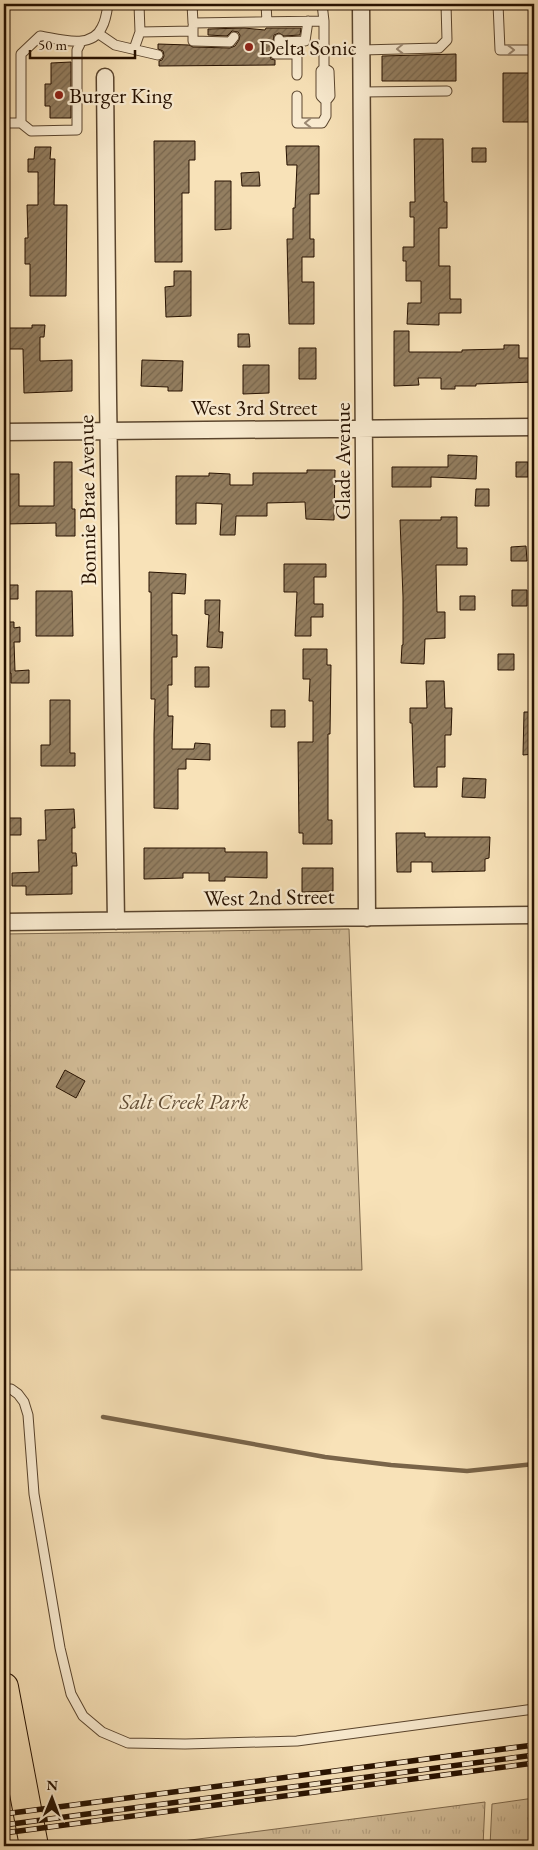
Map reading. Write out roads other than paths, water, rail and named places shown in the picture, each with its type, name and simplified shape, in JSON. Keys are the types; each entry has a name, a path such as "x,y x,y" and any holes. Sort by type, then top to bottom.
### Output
{"highway":[{"path":"4,1687 34,1846"}],"street":[{"name":"Glade Avenue","path":"361,4 367,918"},
{"name":"Bonnie Brae Avenue","path":"105,78 116,921"},
{"name":"West 3rd Street","path":"4,432 534,427"},
{"name":"West 2nd Street","path":"4,922 534,915"}],"lane":[{"path":"21,123 21,54 40,36 81,42 91,39 99,34 103,26 108,4"},
{"path":"134,49 140,32 139,4"},
{"path":"192,4 193,41 230,42 234,37"},
{"path":"266,4 267,22"},
{"path":"297,96 297,123 322,123 326,116 326,101 330,96 329,71 324,68 322,4"},
{"path":"362,50 439,48 447,40 446,4"},
{"path":"498,4 500,50 534,50"},
{"path":"279,39 279,42 305,41 308,21"},
{"path":"140,32 267,22 279,24 324,21"},
{"path":"99,34 115,45 158,55"},
{"path":"4,123 21,123 31,131 77,130 77,50 81,42"},
{"path":"275,54 297,54 297,76"},
{"path":"362,92 447,91"},
{"path":"4,1389 11,1389 18,1394 24,1402 28,1415 34,1494 60,1648 71,1694 83,1716 102,1732 128,1743 185,1744 297,1741 534,1709"}],"waterway":[{"path":"103,1417 325,1457 391,1465 467,1471 534,1464"}],"railway":[{"path":"4,1814 534,1745"},
{"path":"4,1825 534,1755"},
{"path":"4,1833 534,1763"}],"place":[{"name":"Delta Sonic","path":"249,47"},
{"name":"Burger King","path":"59,95"}],"park label":[{"name":"Salt Creek Park","path":"184,1101"}]}
